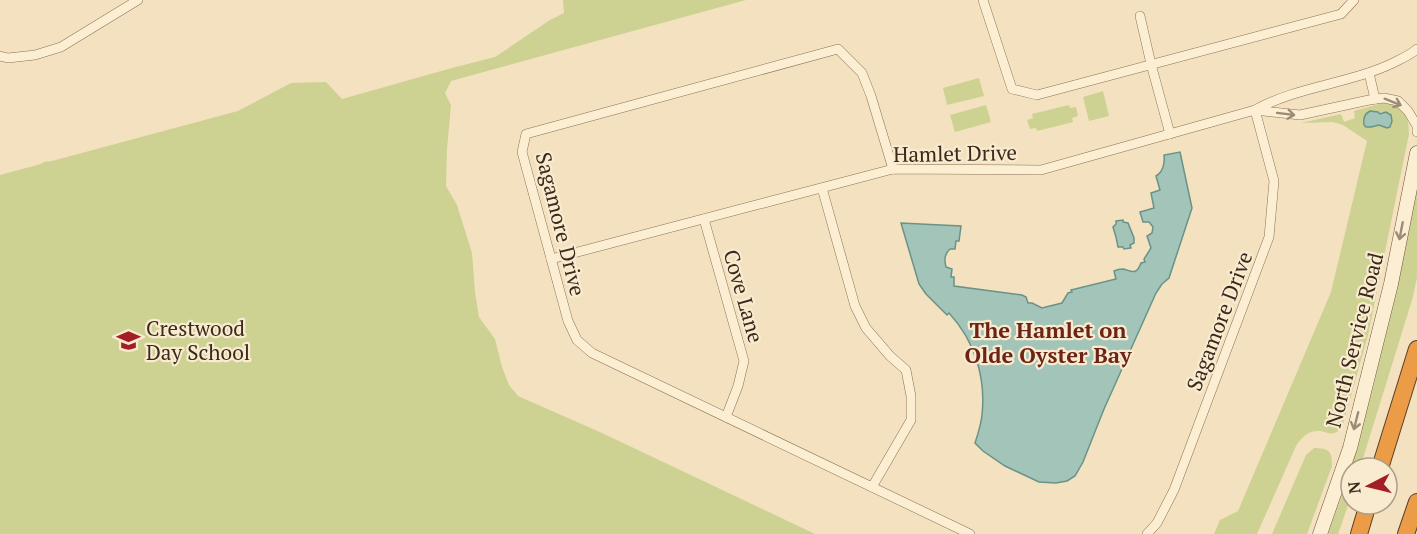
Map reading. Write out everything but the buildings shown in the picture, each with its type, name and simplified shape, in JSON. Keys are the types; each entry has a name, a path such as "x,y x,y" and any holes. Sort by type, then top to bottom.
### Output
{"highway":[{"path":"1384,456 1417,349"},
{"path":"1406,534 1417,502"},
{"path":"1359,534 1364,516"},
{"path":"1413,534 1417,524"}],"main road":[{"name":"North Service Road","path":"1320,534 1350,448 1391,284 1417,153"}],"street":[{"path":"0,56 8,58 35,55 61,47 138,0"},
{"path":"984,0 1012,89 1037,95 1341,14 1354,0"},
{"path":"1140,16 1170,134"},
{"name":"Hamlet Drive","path":"551,259 893,169 1041,170 1255,110 1274,100 1369,73 1417,49"},
{"name":"Sagamore Drive","path":"893,169 862,73 837,50 526,134 522,152 568,321 578,340 592,353 970,534"},
{"path":"1369,73 1375,99"},
{"name":"Hamlet Drive","path":"1255,110 1300,116 1384,98 1398,101 1408,111 1417,126 1417,132"},
{"name":"Sagamore Drive","path":"1147,534 1157,523 1174,490 1269,237 1274,181 1255,110"},
{"path":"822,188 855,306 866,328 890,356 906,370 910,396 910,420 872,487"},
{"name":"Cove Lane","path":"704,219 744,361 738,386 726,417"}],"green space":[{"path":"563,0 746,0 451,81 445,93 451,105 446,186 457,205 472,253 479,317 495,339 509,385 518,396 602,433 815,534 0,534 0,175 238,111 291,83 326,82 342,99 495,57 564,13"},
{"path":"979,78 984,96 947,105 943,88"},
{"path":"1103,91 1109,116 1089,121 1083,97"},
{"path":"1386,102 1404,113 1408,122 1409,134 1368,335 1342,428 1332,433 1312,432 1300,440 1257,534 1214,534 1220,520 1238,511 1331,292 1367,141 1343,125 1333,122 1301,123 1341,114 1344,122 1355,118 1354,111"},
{"path":"986,105 991,122 955,132 950,115"},
{"path":"1069,105 1070,108 1076,107 1078,116 1072,118 1073,122 1037,131 1036,128 1030,129 1027,120 1033,118 1032,114"},
{"path":"1417,181 1417,278 1412,300 1364,456 1353,456 1374,384"},
{"path":"1314,448 1329,451 1332,466 1307,534 1272,534 1306,455"},
{"path":"1339,504 1339,516 1344,516 1338,534 1328,534"}],"water":[{"path":"1370,111 1380,114 1386,112 1391,115 1390,127 1379,125 1366,127 1364,119"},
{"path":"1180,152 1192,208 1169,278 1156,293 1083,462 1075,476 1067,481 1056,483 1039,482 1005,466 975,443 981,422 983,401 977,361 958,324 949,313 947,315 926,294 919,284 901,223 961,226 959,241 956,241 955,249 950,249 945,257 946,267 952,269 951,277 954,277 954,286 1022,295 1026,297 1028,303 1042,308 1062,303 1068,293 1072,292 1071,290 1116,279 1114,271 1123,269 1135,271 1141,263 1145,262 1144,259 1151,248 1147,236 1152,233 1153,227 1149,222 1143,222 1140,212 1154,208 1151,193 1160,190 1156,176 1163,167 1164,155"},
{"path":"1123,220 1128,223 1134,238 1134,243 1130,245 1131,248 1118,247 1113,227 1116,221"}],"place":[{"name":"Crestwood Day School","path":"128,340"}],"district":[{"name":"The Hamlet on Olde Oyster Bay","path":"1048,342"}]}
